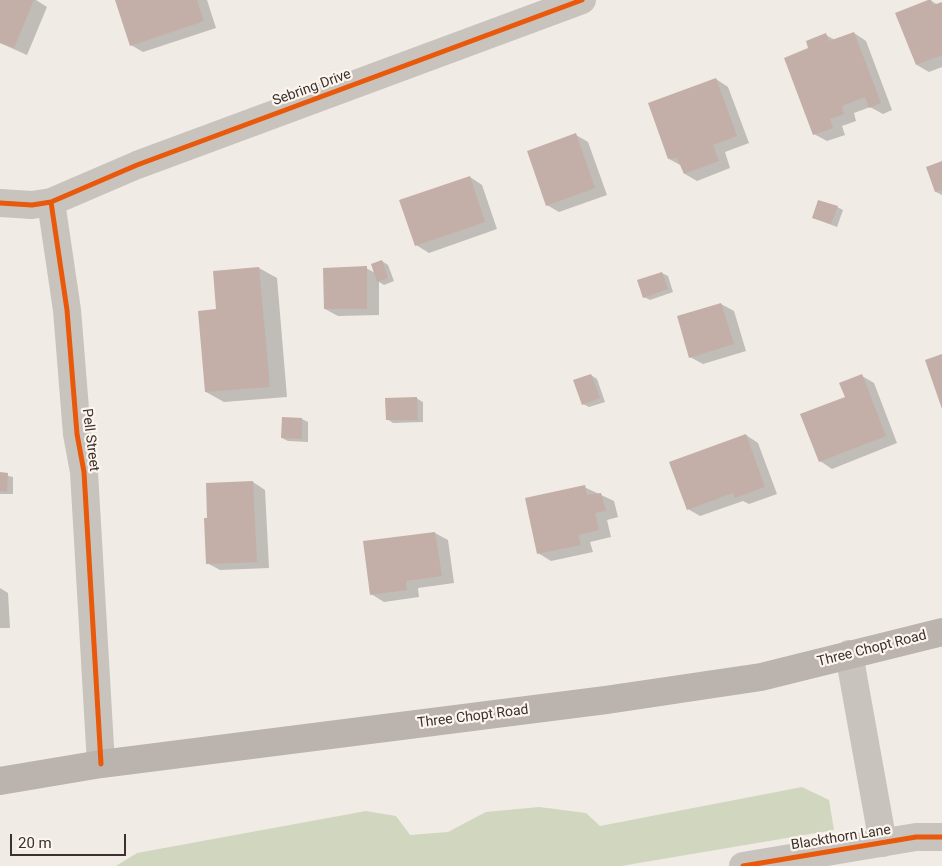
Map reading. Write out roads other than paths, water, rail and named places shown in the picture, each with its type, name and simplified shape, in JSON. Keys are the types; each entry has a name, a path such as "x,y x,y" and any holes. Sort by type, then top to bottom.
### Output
{"main road":[{"name":"Three Chopt Road","path":"0,781 101,764 606,700 762,677 942,632"}],"street":[{"name":"Sebring Drive","path":"51,202 136,166 582,0"},
{"path":"0,203 32,205 51,202"},
{"name":"Pell Street","path":"51,202 67,310 77,434 84,472 101,764"},
{"name":"Blackthorn Lane","path":"849,654 883,843"},
{"name":"Blackthorn Lane","path":"743,866 916,837 942,837"}]}
